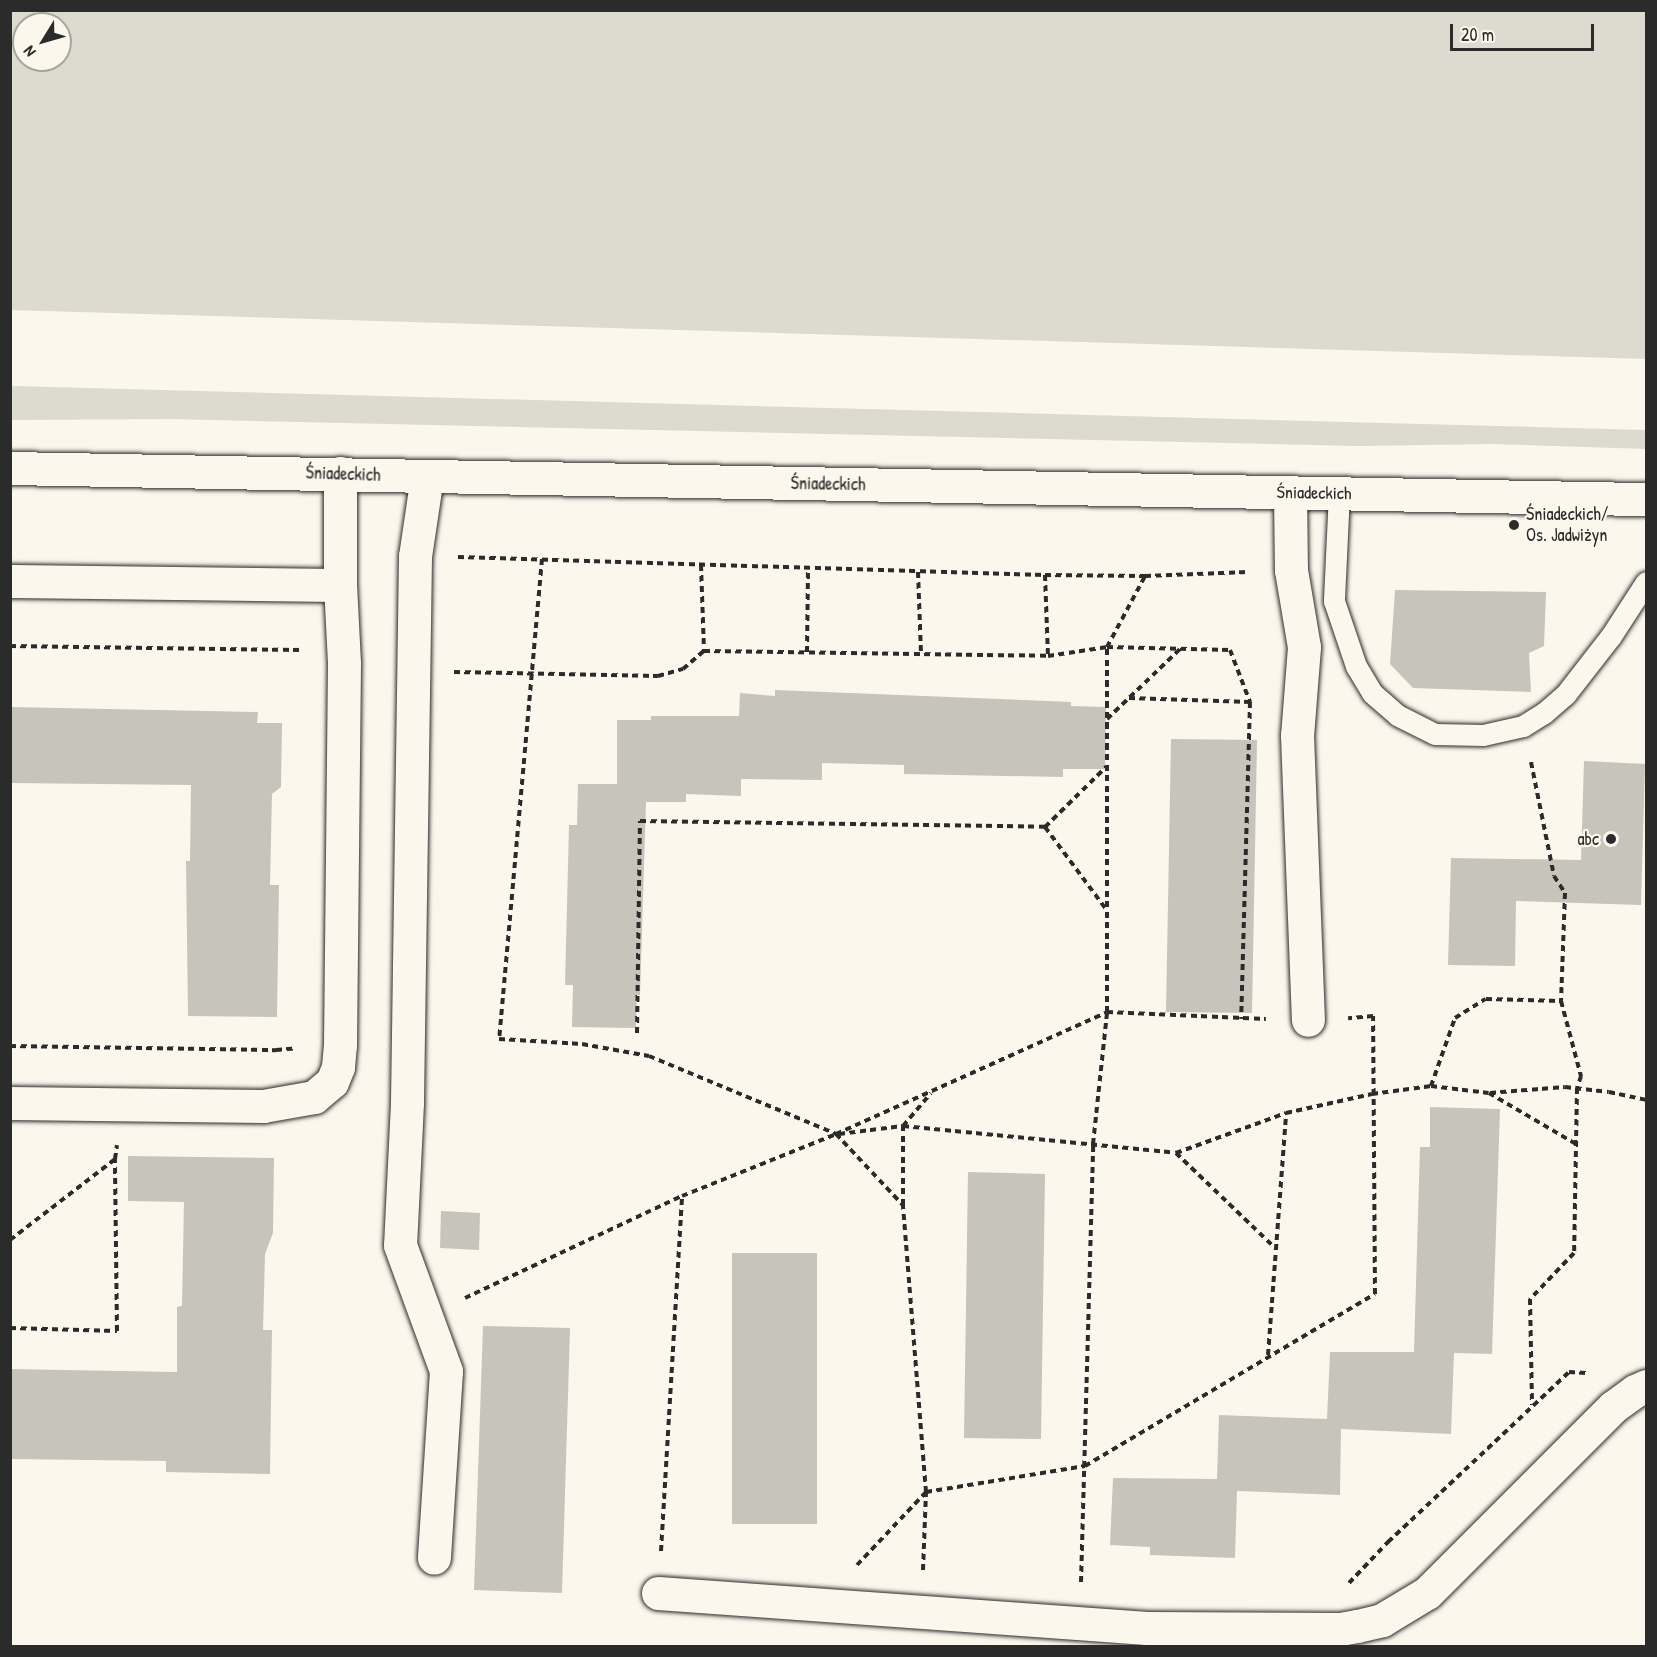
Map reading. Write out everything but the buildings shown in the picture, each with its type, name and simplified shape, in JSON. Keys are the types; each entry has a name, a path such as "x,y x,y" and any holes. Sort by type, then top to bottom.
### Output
{"street":[{"name":"Śniadeckich","path":"10,468 1647,500"},
{"path":"10,1103 271,1106 314,1097 332,1082 338,1067 340,1045 344,663 340,585 340,473"},
{"path":"427,476 415,556 407,1103 400,1245 429,1319 446,1371 434,1558"},
{"path":"1290,492 1291,570 1304,646 1298,735 1308,1020"},
{"path":"10,581 340,585"},
{"path":"658,1593 1147,1628 1340,1629 1382,1620 1427,1593 1613,1407 1635,1391 1647,1386"}],"lane":[{"path":"1339,493 1334,601 1356,666 1372,693 1397,715 1435,734 1483,735 1523,726 1565,695 1611,636 1647,582"}],"path":[{"path":"415,556 1045,575 1145,576 1291,570"},
{"path":"542,559 499,1039 582,1044 649,1056 836,1134 903,1205"},
{"path":"701,565 704,651"},
{"path":"807,651 808,567"},
{"path":"918,572 921,653"},
{"path":"1045,575 1048,656"},
{"path":"1080,1589 1093,1144 1107,1011 1107,647 1145,576"},
{"path":"10,646 318,650 344,663"},
{"path":"414,670 658,676 683,669 704,651 1048,656 1107,647 1230,650 1250,702 1241,1019"},
{"path":"1107,719 1180,649"},
{"path":"1129,698 1250,702"},
{"path":"1523,726 1554,876 1565,893 1561,1001 1581,1076 1577,1088 1574,1253 1530,1299 1532,1406"},
{"path":"637,1033 640,820 1045,827 1107,766"},
{"path":"1045,827 1107,910"},
{"path":"1431,1086 1455,1018 1486,999 1561,1001"},
{"path":"429,1319 475,1293 682,1196 836,1134 1107,1011 1241,1019 1308,1020 1373,1016 1375,1294 1268,1355 1085,1466 926,1492 820,1605"},
{"path":"10,1046 285,1050 302,1046"},
{"path":"836,1134 903,1126 1176,1153 1286,1113 1372,1094 1431,1086 1489,1093 1534,1088 1577,1088 1647,1100"},
{"path":"921,1612 926,1492 903,1205 903,1126 934,1091"},
{"path":"1489,1093 1576,1144"},
{"path":"10,1328 117,1331 116,1159 120,1105"},
{"path":"1268,1355 1286,1113"},
{"path":"1176,1153 1276,1248"},
{"path":"10,1240 116,1159"},
{"path":"658,1593 682,1196"},
{"path":"1344,1587 1388,1542 1569,1372 1589,1373"}],"shaded area":[{"path":"11,10 1646,11 1646,359 11,310"},
{"path":"11,386 1646,430 1646,449 1492,444 1358,446 171,419 11,420"}],"place":[{"name":"Śniadeckich/ Os. Jadwiżyn","path":"1514,525"},
{"name":"abc","path":"1611,839"}]}
